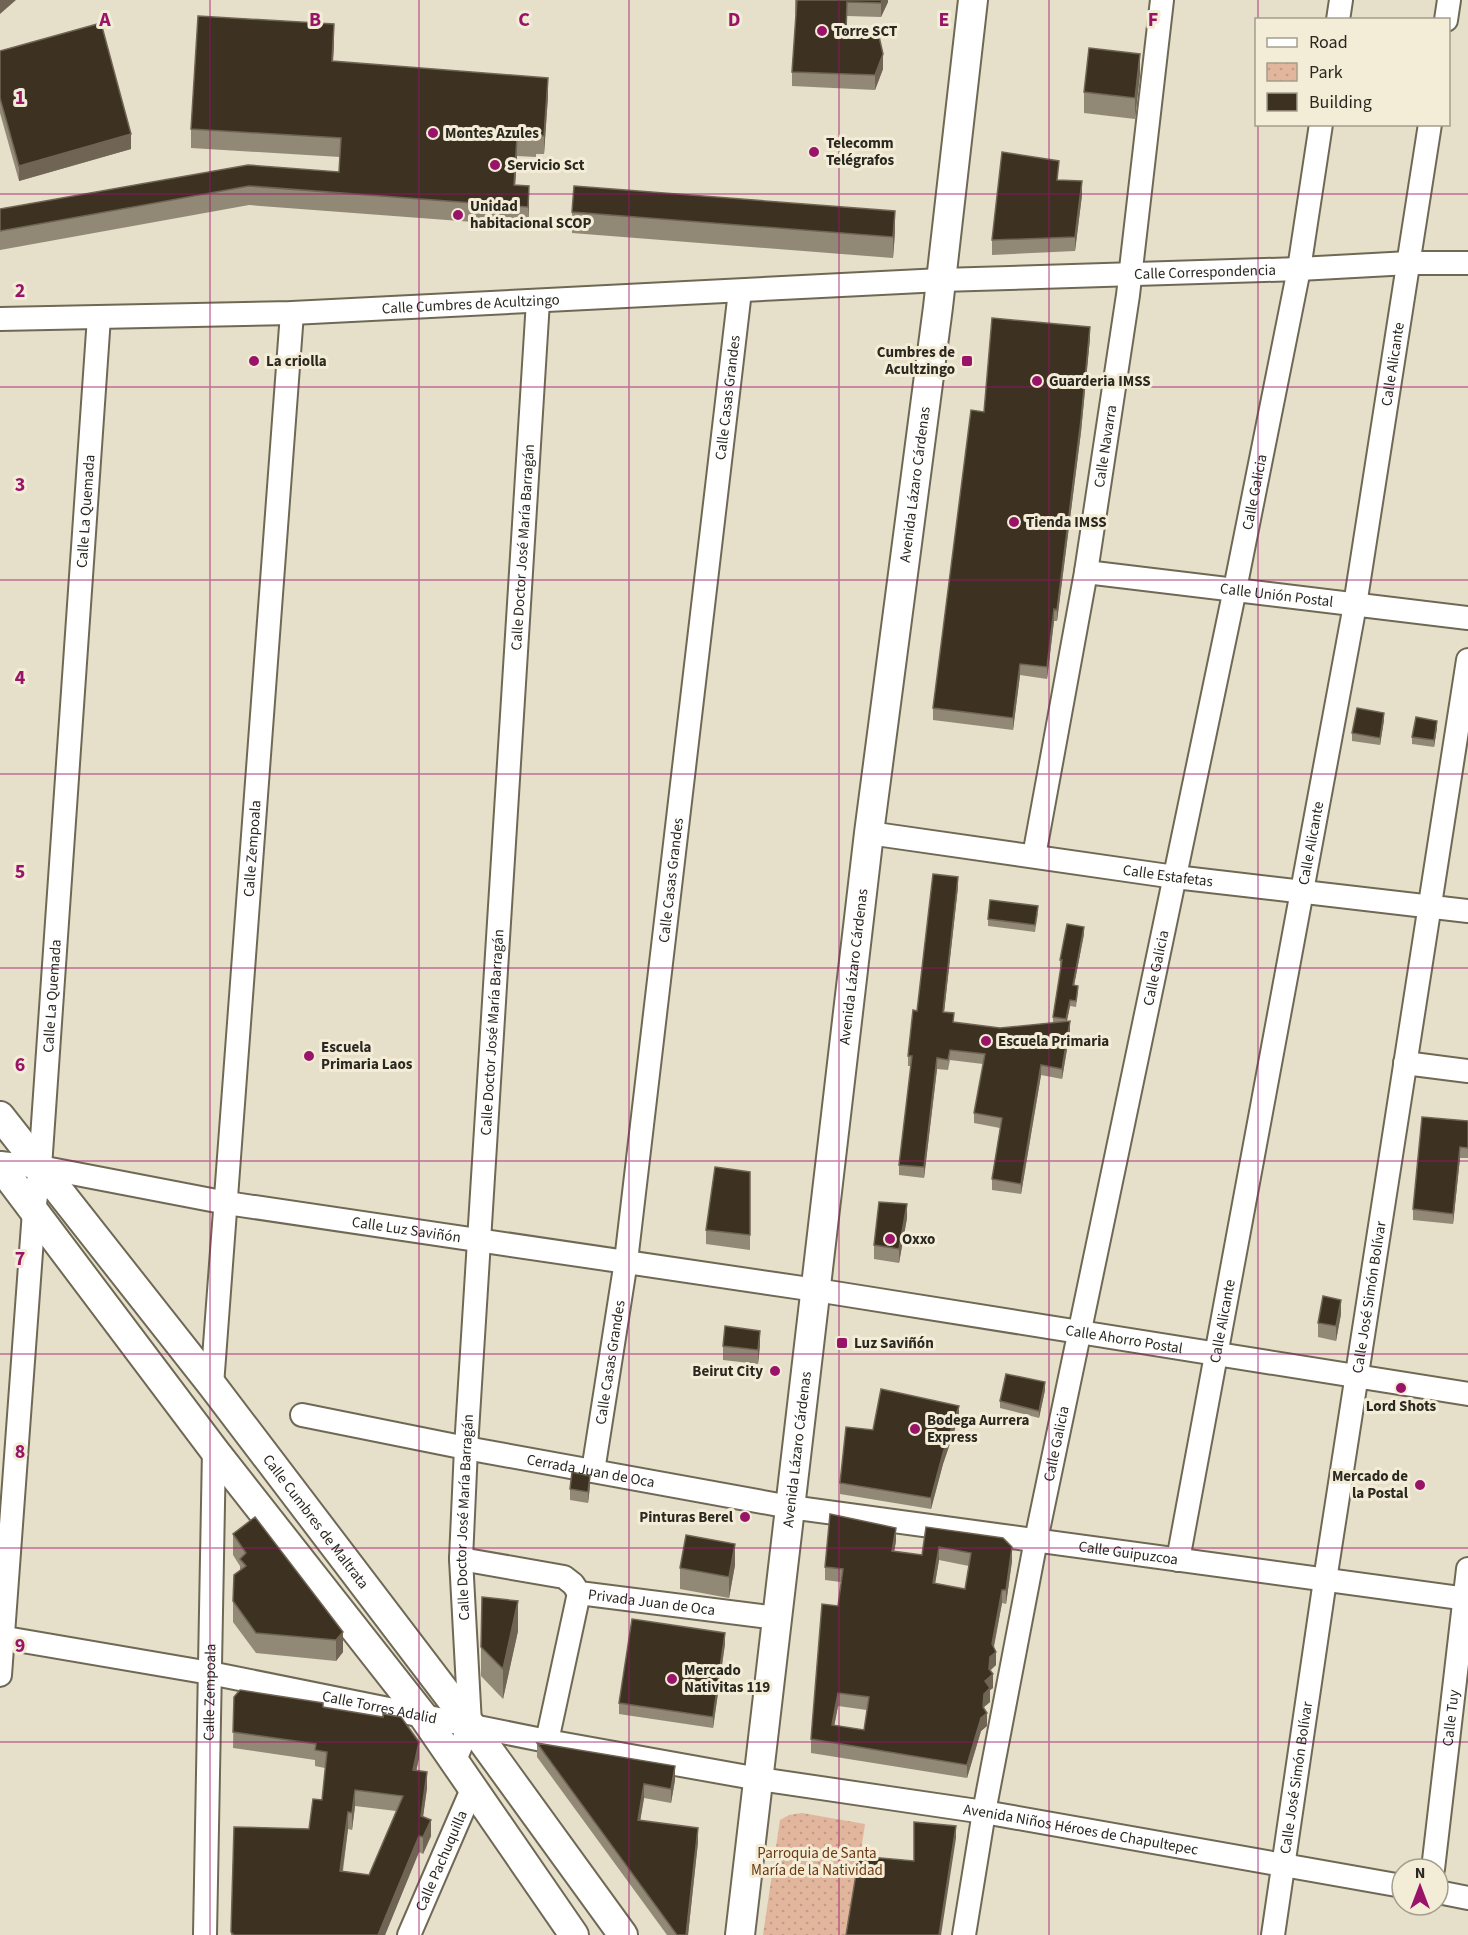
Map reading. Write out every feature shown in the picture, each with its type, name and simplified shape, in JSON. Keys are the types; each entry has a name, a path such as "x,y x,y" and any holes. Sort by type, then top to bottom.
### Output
{"main road":[{"name":"Avenida Lázaro Cárdenas","path":"740,1935 869,833 941,280 973,0"},
{"name":"Calle Cumbres de Maltrata","path":"0,1116 212,1384 470,1724 623,1935"},
{"path":"0,1165 214,1450 456,1760 472,1787 574,1935"}],"street":[{"name":"Calle Navarra","path":"1034,856 1086,572 1131,274 1162,0"},
{"path":"1338,18 1341,0"},
{"path":"1446,18 1449,0"},
{"name":"Calle Galicia","path":"964,1935 984,1812 1036,1540 1235,589 1299,269 1322,126"},
{"name":"Calle Alicante","path":"1178,1560 1354,605 1430,126"},
{"name":"Calle Correspondencia","path":"941,280 1299,269 1409,263 1468,263"},
{"name":"Calle Cumbres de Acultzingo","path":"0,320 292,313 941,280"},
{"name":"Calle Casas Grandes","path":"593,1471 626,1262 740,291"},
{"name":"Calle Doctor José María Barragán","path":"456,1760 470,1724 462,1559 466,1448 538,301"},
{"name":"Calle Zempoala","path":"212,1384 292,313"},
{"name":"Calle La Quemada","path":"0,1675 39,1167 99,316"},
{"name":"Calle Unión Postal","path":"1086,572 1468,618"},
{"name":"Calle José Simón Bolívar","path":"1273,1935 1325,1580 1468,660"},
{"name":"Calle Estafetas","path":"869,833 1174,877 1468,911"},
{"path":"1406,1063 1468,1071"},
{"name":"Calle Luz Saviñón","path":"0,1165 39,1167 227,1203 816,1290"},
{"name":"Calle Ahorro Postal","path":"816,1290 1468,1394"},
{"name":"Cerrada Juan de Oca","path":"302,1415 466,1448 790,1507"},
{"name":"Calle Zempoala","path":"205,1935 214,1450"},
{"name":"Calle Guipuzcoa","path":"790,1507 1466,1599"},
{"name":"Privada Juan de Oca","path":"462,1559 564,1577 579,1593 777,1618"},
{"name":"Calle Tuy","path":"1434,1857 1468,1569"},
{"path":"547,1741 579,1593"},
{"name":"Calle Torres Adalid","path":"2,1637 210,1673 547,1741 759,1779"},
{"name":"Avenida Niños Héroes de Chapultepec","path":"759,1779 984,1812 1390,1884"},
{"name":"Calle Pachuquilla","path":"410,1935 472,1787"},
{"path":"1450,1895 1468,1898"}],"green space":[{"name":"Parroquia de Santa María de la Natividad","path":"802,1813 865,1824 848,1935 763,1935 780,1820 789,1815"}],"building":[{"name":"Torre SCT","path":"797,0 882,0 881,3 847,2 846,31 878,32 883,54 875,75 792,72"},
{"path":"198,16 334,24 332,61 548,78 544,136 517,137 514,185 529,186 528,207 249,186 0,231 0,209 248,165 339,172 341,138 191,129"},
{"path":"101,23 131,134 19,166 0,98 0,51"},
{"path":"1089,48 1140,54 1135,98 1084,92"},
{"path":"1002,152 1059,161 1057,180 1082,181 1075,237 992,240"},
{"path":"574,186 895,211 893,237 572,212"},
{"name":"Tienda IMSS","path":"992,318 1090,327 1081,420 1057,610 1054,609 1047,667 1020,664 1013,718 933,708 971,410 984,412"},
{"path":"1357,708 1384,713 1380,738 1352,733"},
{"path":"1416,717 1437,721 1434,740 1412,737"},
{"path":"933,874 958,877 943,1012 954,1013 953,1022 1000,1028 1070,1021 1062,1069 1041,1065 1021,1184 992,1179 1002,1118 974,1113 985,1054 950,1050 948,1060 937,1058 924,1167 899,1165 912,1056 908,1056 913,1010 917,1011"},
{"path":"990,900 1038,906 1035,925 988,919"},
{"path":"1067,924 1084,927 1073,985 1078,986 1076,1001 1070,1000 1066,1019 1053,1017"},
{"path":"1422,1117 1468,1121 1468,1148 1460,1147 1453,1214 1413,1209"},
{"path":"715,1167 750,1172 750,1235 706,1230"},
{"name":"Oxxo","path":"879,1202 907,1204 899,1249 874,1245"},
{"path":"1323,1296 1341,1300 1336,1326 1318,1323"},
{"path":"725,1326 760,1331 758,1350 723,1346"},
{"path":"1006,1374 1045,1382 1039,1411 1000,1401"},
{"path":"881,1389 959,1406 931,1498 840,1483 846,1427 873,1430"},
{"path":"572,1472 590,1476 588,1492 570,1489"},
{"path":"830,1514 896,1528 892,1551 922,1555 926,1527 1003,1538 1012,1547 1006,1590 1002,1590 992,1644 996,1652 990,1657 989,1669 993,1674 985,1681 990,1688 984,1694 983,1707 987,1713 981,1718 967,1765 811,1739 822,1604 838,1606 843,1569 825,1567","holes":["939,1547 971,1553 965,1589 933,1583","838,1693 869,1697 864,1730 832,1725"]},
{"path":"255,1517 343,1632 336,1640 256,1633 233,1601 234,1575 246,1566 240,1559 246,1553 233,1534"},
{"path":"686,1535 735,1544 729,1577 680,1568"},
{"path":"482,1597 518,1601 503,1669 481,1647"},
{"name":"Mercado Nativitas 119","path":"632,1619 725,1633 713,1717 619,1703"},
{"path":"240,1690 323,1703 323,1707 383,1717 383,1714 401,1717 419,1742 413,1770 427,1772 421,1816 431,1820 423,1837 419,1836 378,1935 234,1935 231,1932 234,1827 309,1829 313,1799 322,1800 327,1752 315,1750 316,1744 233,1732 234,1697","holes":["355,1790 403,1796 369,1875 340,1871 348,1812 352,1813"]},
{"path":"537,1743 675,1766 671,1789 644,1784 638,1820 698,1828 686,1935 677,1935"},
{"path":"914,1822 956,1826 939,1935 846,1935 859,1856 914,1861"}],"place":[{"name":"Torre SCT","path":"822,31"},
{"name":"Montes Azules","path":"433,133"},
{"name":"Telecomm Telégrafos","path":"814,152"},
{"name":"Servicio Sct","path":"495,165"},
{"name":"Unidad habitacional SCOP","path":"458,215"},
{"name":"La criolla","path":"254,361"},
{"name":"Cumbres de Acultzingo","path":"967,361"},
{"name":"Guarderia IMSS","path":"1037,381"},
{"name":"Tienda IMSS","path":"1014,522"},
{"name":"Escuela Primaria","path":"986,1041"},
{"name":"Escuela Primaria Laos","path":"309,1056"},
{"name":"Oxxo","path":"890,1239"},
{"name":"Luz Saviñón","path":"842,1343"},
{"name":"Beirut City","path":"775,1371"},
{"name":"Lord Shots","path":"1401,1388"},
{"name":"Bodega Aurrera Express","path":"915,1429"},
{"name":"Mercado de la Postal","path":"1420,1485"},
{"name":"Pinturas Berel","path":"745,1517"},
{"name":"Mercado Nativitas 119","path":"672,1679"}]}
